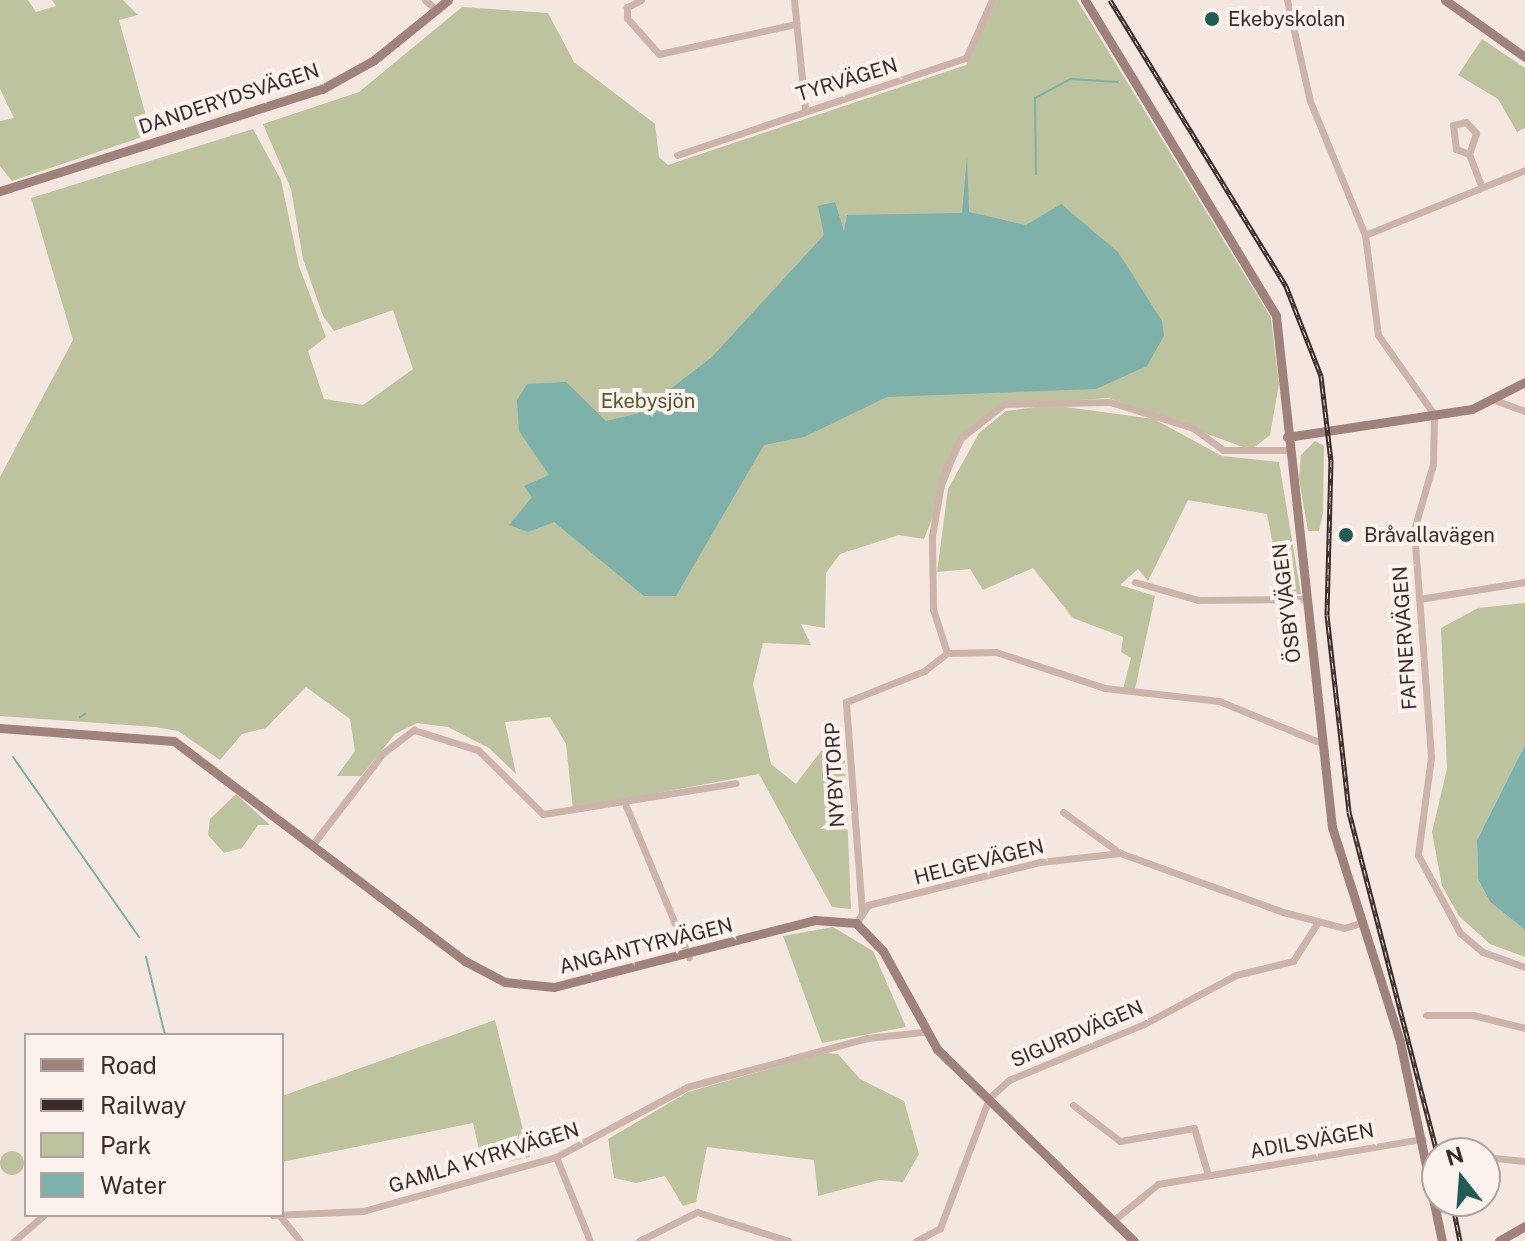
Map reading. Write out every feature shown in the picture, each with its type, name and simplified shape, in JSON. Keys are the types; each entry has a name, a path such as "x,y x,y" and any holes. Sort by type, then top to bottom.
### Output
{"street":[{"path":"425,0 437,10"},
{"name":"DANDERYDSVÄGEN","path":"0,191 322,89 374,60 448,0"},
{"path":"641,0 627,7 627,18 659,54 795,24"},
{"path":"794,0 805,109"},
{"name":"TYRVÄGEN","path":"677,155 805,109 966,58 992,0"},
{"name":"ÖSBYVÄGEN","path":"1085,0 1276,316 1319,742 1332,827 1400,1042 1422,1137"},
{"path":"1287,0 1310,101 1365,235 1378,335 1434,414"},
{"path":"1445,0 1525,57"},
{"path":"1469,154 1478,139 1472,125 1453,125 1456,149 1469,154 1480,183"},
{"path":"1365,235 1480,183 1525,170"},
{"path":"1287,437 1497,401 1525,382"},
{"path":"1288,450 1223,450 1193,428 1141,408 1087,399 1004,404 979,419 951,458 936,508 933,609 947,653 996,652 1105,688 1219,701 1319,742"},
{"path":"1497,401 1525,411"},
{"name":"FAFNERVÄGEN","path":"1434,414 1435,453 1414,530 1431,757 1418,855 1460,933 1483,952 1525,967"},
{"path":"1135,582 1198,600 1305,599"},
{"path":"1419,599 1525,582"},
{"name":"NYBYTORP","path":"862,912 846,702 924,671 947,653"},
{"name":"ANGANTYRVÄGEN","path":"0,728 174,741 465,961 505,982 554,987 689,957 815,920 856,923"},
{"path":"313,844 383,753 414,730 478,750 543,814 626,806 736,783"},
{"path":"626,806 689,957"},
{"name":"HELGEVÄGEN","path":"1063,812 1120,853 1318,922 1360,923"},
{"name":"HELGEVÄGEN","path":"862,912 1040,862 1120,853"},
{"path":"862,912 856,923 883,951 923,1032 1134,1241"},
{"name":"SIGURDVÄGEN","path":"989,1098 1009,1080 1144,1024 1236,975 1293,961 1318,922"},
{"path":"1426,1015 1473,1015 1525,1028"},
{"name":"GAMLA KYRKVÄGEN","path":"284,1216 363,1211 556,1157 687,1087 867,1038 923,1032"},
{"path":"916,1241 940,1228 957,1196 989,1098"},
{"path":"1073,1105 1120,1141 1194,1128 1208,1175"},
{"name":"ADILSVÄGEN","path":"1114,1220 1158,1184 1421,1139"},
{"path":"556,1157 590,1241"},
{"path":"1501,1159 1525,1161"},
{"path":"639,1241 697,1212 789,1241"},
{"path":"14,1241 42,1217"},
{"path":"277,1217 300,1241"},
{"name":"ÖSBYVÄGEN","path":"1437,1217 1442,1241"},
{"path":"1499,1241 1525,1226"}],"green space":[{"path":"0,0 28,0 36,12 56,6 52,0 123,0 138,15 119,20 151,134 12,181 0,166 0,121 14,118 0,89"},
{"name":"Ekebysjön","path":"996,0 1077,0 1271,318 1279,384 1270,435 1251,450 1109,398 1006,405 965,436 924,539 899,535 840,554 826,573 825,628 801,624 811,645 763,643 753,684 771,764 796,784 827,743 845,761 851,909 832,907 759,774 573,809 566,744 550,717 505,722 516,774 489,748 448,727 417,723 395,734 361,776 337,776 355,751 350,719 306,687 266,728 242,734 220,760 178,731 0,716 0,477 73,340 31,198 253,129 281,180 299,266 326,337 308,351 324,399 363,405 413,369 393,310 334,331 323,316 303,259 291,189 263,124 359,92 462,7 548,13 574,62 655,124 659,157 668,165 966,65"},
{"path":"1482,39 1525,68 1525,128 1517,132 1498,99 1458,75"},
{"path":"1051,405 1154,419 1222,456 1279,462 1301,594 1283,596 1267,514 1188,500 1148,581 1138,569 1120,585 1155,596 1135,689 1123,689 1131,658 1121,652 1123,637 1073,618 1033,568 983,590 970,569 937,572 948,489 979,433 1006,411"},
{"path":"1315,441 1324,446 1323,513 1319,531 1308,531 1299,479 1301,455"},
{"path":"1525,603 1525,745 1477,840 1478,879 1490,902 1525,930 1525,957 1490,944 1459,916 1442,886 1432,832 1447,769 1441,628 1478,608"},
{"path":"236,794 270,825 258,825 242,848 224,853 208,835 210,819"},
{"path":"833,927 873,951 906,1027 822,1043 783,936"},
{"path":"495,1020 530,1157 483,1167 473,1123 284,1162 284,1095"},
{"path":"825,1053 838,1054 860,1079 904,1101 919,1154 903,1182 879,1180 818,1196 814,1160 707,1147 696,1202 683,1206 665,1176 636,1183 614,1178 608,1139 688,1092"},
{"path":"12,1151 21,1154 24,1163 21,1172 12,1175 3,1172 0,1163 3,1154"}],"water":[{"name":"Ekebysjön","path":"967,156 969,212 1026,225 1061,204 1118,252 1162,321 1164,336 1147,366 1096,389 887,397 804,437 764,445 676,596 644,596 554,522 528,532 509,525 532,497 524,486 549,475 519,431 517,400 527,384 566,382 606,421 639,413 712,357 824,235 818,206 835,202 844,231 847,215 962,213"},
{"path":"1525,745 1525,930 1490,902 1478,879 1477,840"}],"waterway":[{"path":"1036,174 1035,98 1070,79 1118,82"},
{"path":"80,717 85,714"},
{"path":"13,757 139,937"},
{"path":"146,957 165,1033"}],"railway":[{"path":"1110,0 1286,286 1321,376 1331,461 1327,615 1349,812 1433,1137"},
{"path":"1455,1217 1460,1241"}],"place":[{"name":"Ekebyskolan","path":"1212,19"},
{"name":"Bråvallavägen","path":"1346,535"}]}
